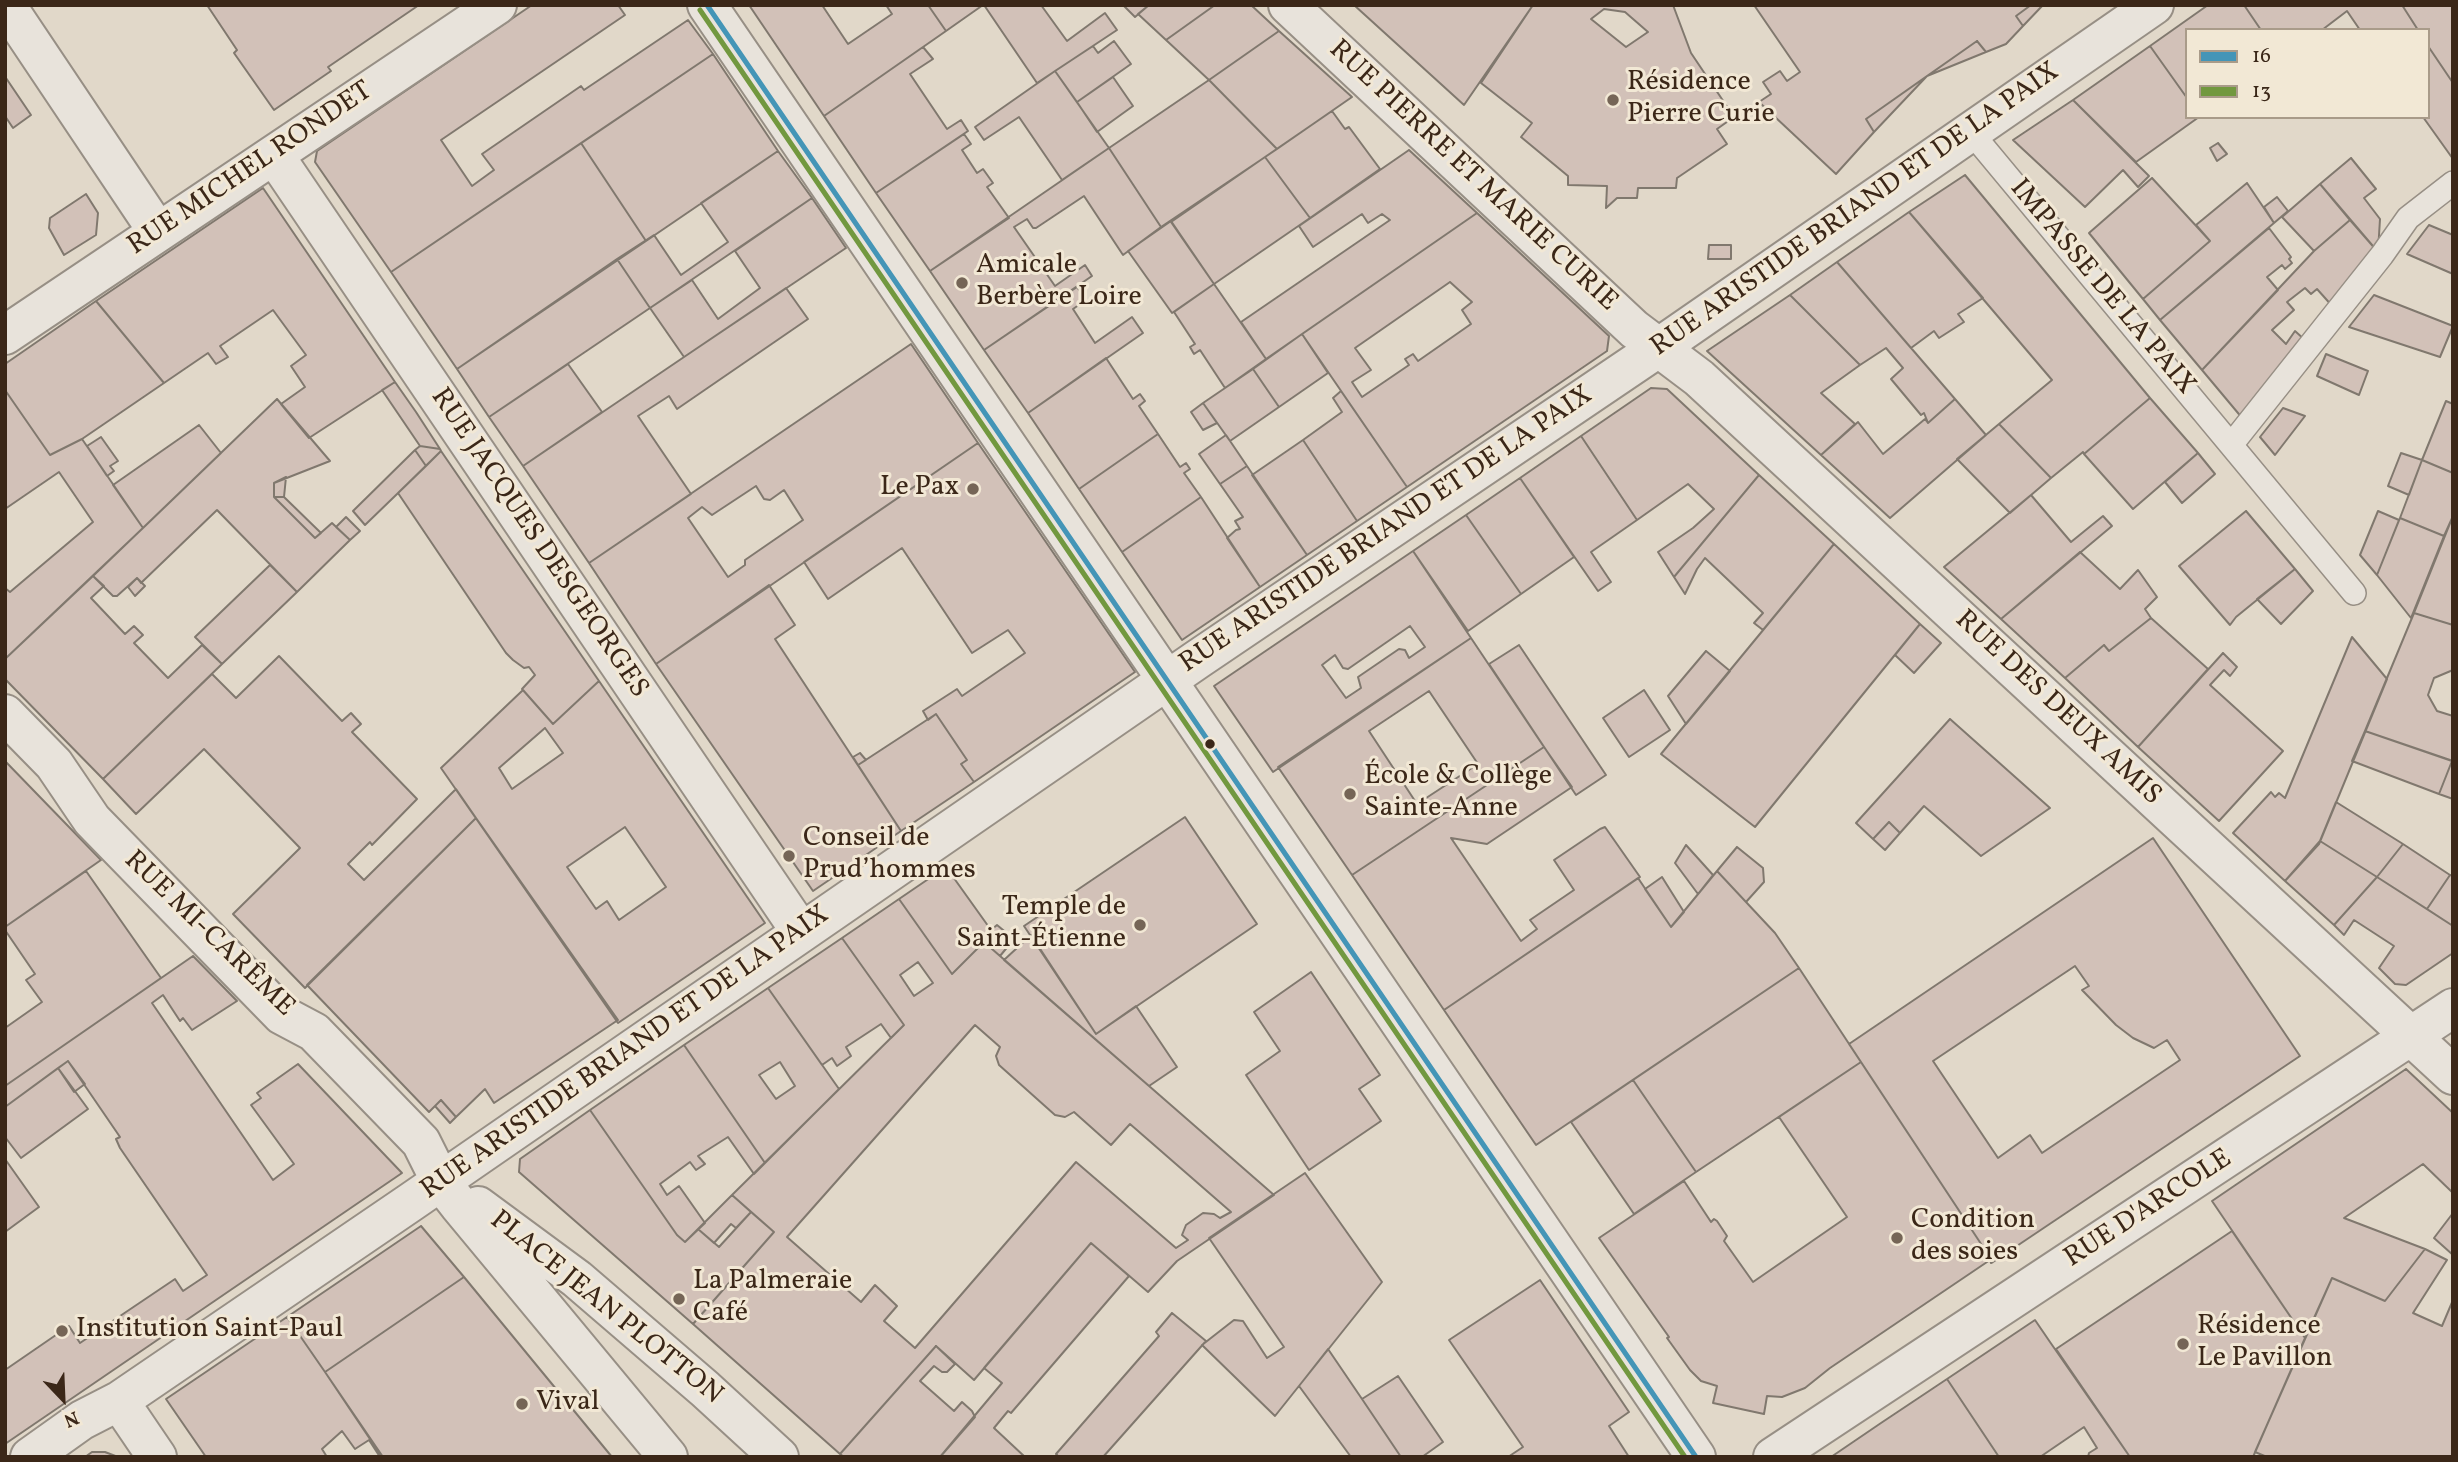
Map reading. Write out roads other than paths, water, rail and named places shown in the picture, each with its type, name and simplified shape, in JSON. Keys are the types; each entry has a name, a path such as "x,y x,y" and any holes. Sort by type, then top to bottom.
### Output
{"street":[{"path":"6,5 158,232"},
{"name":"RUE MICHEL RONDET","path":"5,335 497,5"},
{"path":"707,5 1696,1457"},
{"name":"RUE PIERRE ET MARIE CURIE","path":"1288,5 1624,320 1658,348"},
{"name":"RUE ARISTIDE BRIAND ET DE LA PAIX","path":"30,1457 82,1420 119,1401 441,1182 1168,679 1658,348 2154,5"},
{"name":"RUE JACQUES DESGEORGES","path":"274,155 801,932"},
{"name":"RUE DES DEUX AMIS","path":"1658,348 1699,378 2453,1074"},
{"name":"RUE MI-CARÊME","path":"5,714 54,764 92,820 282,1014 314,1032 421,1142 441,1182"},
{"name":"RUE D'ARCOLE","path":"1773,1457 2453,1008"},
{"name":"PLACE JEAN PLOTTON","path":"441,1182 668,1457"},
{"name":"PLACE JEAN PLOTTON","path":"441,1182 468,1198 578,1279 779,1457"},
{"path":"119,1401 157,1457"}],"lane":[{"name":"IMPASSE DE LA PAIX","path":"1970,131 2354,593"},
{"path":"2231,445 2409,218 2453,183"}],"place":[{"name":"Résidence Pierre Curie","path":"1613,100"},
{"name":"Amicale Berbère Loire","path":"962,283"},
{"name":"Le Pax","path":"973,489"},
{"name":"École & Collège Sainte-Anne","path":"1350,794"},
{"name":"Conseil de Prud’hommes","path":"789,856"},
{"name":"Temple de Saint-Étienne","path":"1140,925"},
{"name":"Condition des soies","path":"1897,1238"},
{"name":"La Palmeraie Café","path":"679,1299"},
{"name":"Institution Saint-Paul","path":"62,1331"},
{"name":"Résidence Le Pavillon","path":"2183,1344"},
{"name":"Vival","path":"522,1404"}]}
